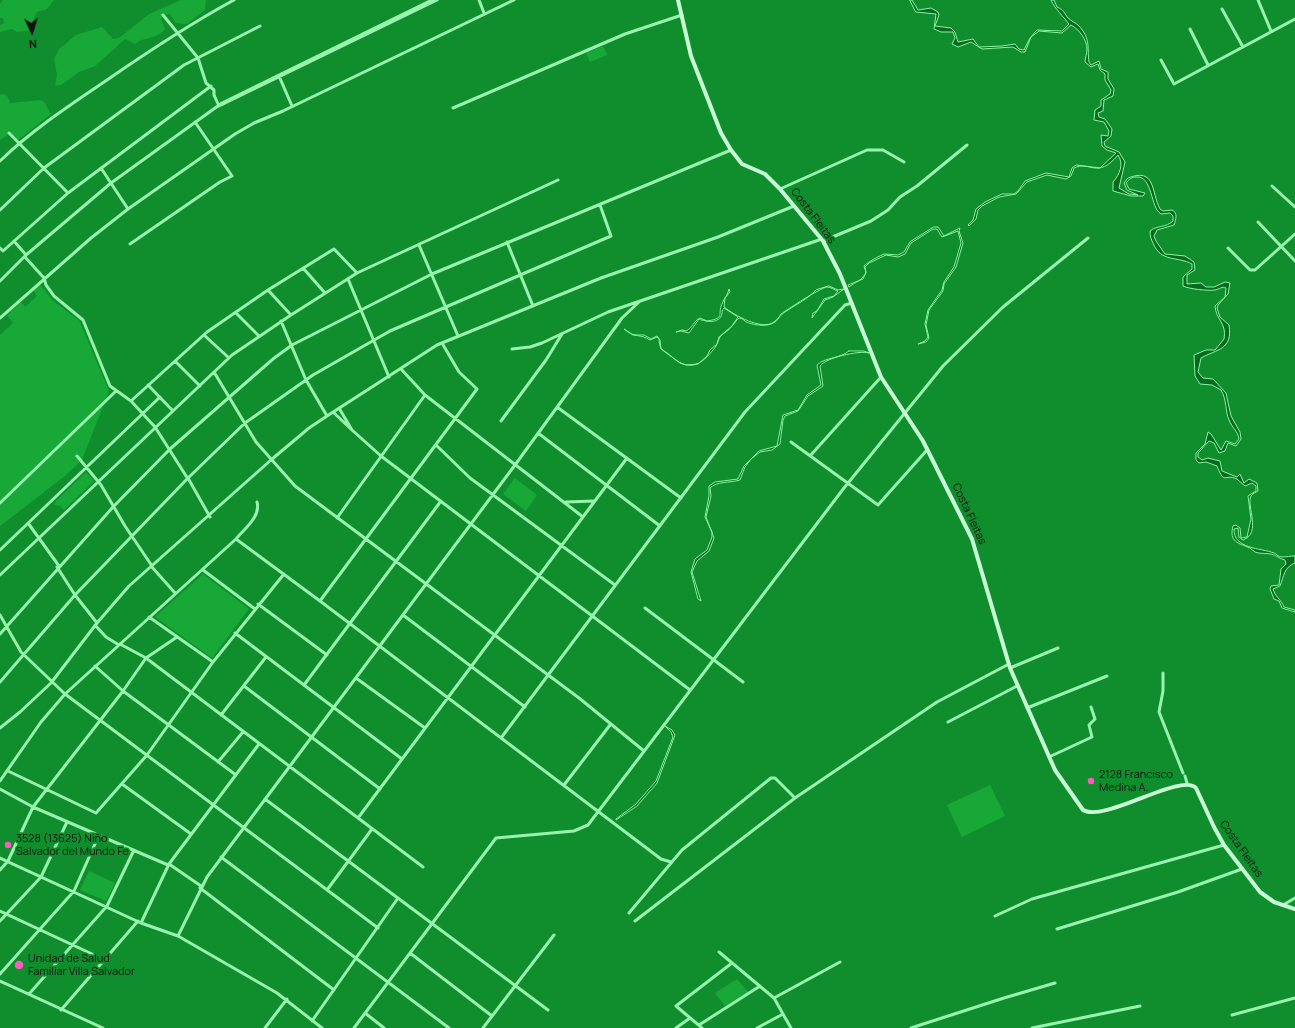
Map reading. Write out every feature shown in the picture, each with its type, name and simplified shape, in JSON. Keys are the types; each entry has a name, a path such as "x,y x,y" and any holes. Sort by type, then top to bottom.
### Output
{"main road":[{"name":"Costa Fleitas","path":"678,0 691,56 721,133 731,150 742,164 765,174 795,206 822,240 852,303 881,377 928,450 975,547 1009,666 1017,686 1055,770 1079,806 1089,813 1128,803 1187,784 1196,788 1224,845 1242,869 1265,897 1295,909"}],"street":[{"path":"0,162 19,143 74,102 176,32 234,0"},
{"path":"278,75 432,0"},
{"path":"0,281 26,256 111,183 195,122 240,92 437,0"},
{"path":"479,0 484,13"},
{"path":"0,318 44,278 128,209 215,148 254,123 514,0"},
{"path":"1258,0 1271,31"},
{"path":"1222,9 1243,47"},
{"path":"163,15 198,58 206,82 214,90 214,95 220,106"},
{"path":"453,108 626,34 682,15"},
{"path":"1161,60 1174,84 1295,19"},
{"path":"0,210 44,168 184,65 260,26"},
{"path":"1190,29 1208,66"},
{"path":"278,75 292,106"},
{"path":"0,248 3,251 68,193 211,86"},
{"path":"130,244 232,176 215,148 195,122"},
{"path":"9,133 68,193"},
{"path":"512,349 530,347 562,334 608,312 822,240 871,221 888,210 900,198 968,145"},
{"path":"0,634 58,567 113,507 170,449 292,345 432,274 731,150"},
{"path":"780,189 867,150 883,150 904,162"},
{"path":"101,168 128,209"},
{"path":"0,575 229,358 259,336 357,273 558,180"},
{"path":"1272,186 1295,207"},
{"path":"0,682 75,595 188,479 245,424 306,380 390,331 611,236 600,205"},
{"path":"0,728 20,712 51,682 96,624 129,586 210,517 271,460 309,428 338,408 442,343 630,267 718,237 795,206"},
{"path":"1258,222 1295,261"},
{"path":"1228,248 1253,271 1295,234"},
{"path":"354,1028 496,838 574,831 588,825 848,483 943,366 1003,307 1088,238"},
{"path":"14,241 44,278 46,285 54,296 83,320 109,384 116,391 131,401 156,427 210,517"},
{"path":"507,242 533,306"},
{"path":"419,244 458,336"},
{"path":"131,401 204,335 268,290 334,249 357,273"},
{"path":"303,268 325,293"},
{"path":"348,279 362,309 389,377"},
{"path":"268,290 291,315"},
{"path":"178,936 201,887 222,857 493,495 622,318 639,302"},
{"path":"501,738 745,412 846,305 852,303"},
{"path":"236,313 259,336"},
{"path":"281,321 306,380 326,416"},
{"path":"501,421 546,360 562,334"},
{"path":"204,335 229,358"},
{"path":"320,601 367,540 477,389 458,372 442,343"},
{"path":"176,361 200,386"},
{"path":"401,369 425,395 583,517"},
{"path":"214,372 256,442 295,486 548,676 644,751"},
{"path":"810,456 881,377"},
{"path":"148,385 173,411"},
{"path":"0,504 116,391"},
{"path":"337,518 425,395"},
{"path":"0,550 160,397"},
{"path":"557,407 681,498"},
{"path":"338,408 352,430"},
{"path":"333,412 381,456 690,690"},
{"path":"538,433 660,526"},
{"path":"791,442 878,505 928,450"},
{"path":"436,445 470,478 615,586"},
{"path":"77,456 98,481 132,537 152,566 175,594"},
{"path":"358,818 562,546 626,458"},
{"path":"304,685 441,501"},
{"path":"565,502 594,501"},
{"path":"0,781 42,722 65,694 148,617 236,540 256,515 258,510 257,502"},
{"path":"28,523 75,595 106,637 146,658 260,744 289,768 423,867"},
{"path":"236,540 284,574 661,858 671,862"},
{"path":"202,570 255,609"},
{"path":"8,771 96,813 146,755 212,662 284,574"},
{"path":"258,604 327,655"},
{"path":"645,608 743,682"},
{"path":"0,614 24,655 65,694 378,928"},
{"path":"403,615 525,707"},
{"path":"148,617 212,662"},
{"path":"235,633 402,759"},
{"path":"0,870 8,861 33,807 123,691 146,658 177,637"},
{"path":"635,921 795,798 938,702 1009,666 1058,648"},
{"path":"221,715 266,657"},
{"path":"95,666 123,691 236,775"},
{"path":"1163,673 1159,712 1160,720 1187,784"},
{"path":"1027,708 1107,676"},
{"path":"356,678 425,728"},
{"path":"244,686 380,790"},
{"path":"948,722 1017,686"},
{"path":"1049,757 1092,737 1089,725 1095,719 1091,707"},
{"path":"564,785 610,725"},
{"path":"218,762 243,732"},
{"path":"61,1010 140,922 169,865 260,744"},
{"path":"629,912 683,849 772,778 775,778 795,798"},
{"path":"122,784 191,834"},
{"path":"0,790 33,807 169,865 201,887 334,990"},
{"path":"265,799 548,1010"},
{"path":"0,921 40,876 67,822"},
{"path":"327,890 372,829"},
{"path":"0,974 74,891 99,836"},
{"path":"995,916 1032,899 1224,845"},
{"path":"29,994 107,906 134,850"},
{"path":"222,857 449,1028"},
{"path":"0,858 140,922 178,936 287,1000 322,1028"},
{"path":"1057,929 1178,892 1242,869"},
{"path":"312,1020 398,898"},
{"path":"1282,905 1295,898"},
{"path":"0,911 105,960"},
{"path":"483,1028 554,935"},
{"path":"719,952 774,998 791,1028"},
{"path":"410,953 492,1016"},
{"path":"774,998 840,962"},
{"path":"732,963 676,1006 700,1027 760,986"},
{"path":"0,981 103,1028"},
{"path":"911,1028 1055,983"},
{"path":"1232,1016 1295,998"},
{"path":"265,1028 287,1000"},
{"path":"1032,1028 1140,1006"},
{"path":"365,1013 384,1028"},
{"path":"757,1028 784,1014"},
{"path":"676,1028 690,1018"}],"shaded area":[{"path":"3,0 54,0 47,9 37,12 28,31 17,32 12,29 0,32 0,25 4,23 3,18 0,18 0,4"},
{"path":"181,0 206,0 205,10 187,24 176,23 170,14 164,15 161,19 165,29 158,35 135,44 125,39 95,66 79,72 61,85 55,86 57,75 54,59 59,49 76,35 102,27 113,39 119,38 149,14"},
{"path":"910,0 912,0 918,10 931,8 938,12 939,15 935,26 951,28 955,32 958,42 973,39 979,47 1015,44 1019,49 1024,50 1030,38 1037,30 1062,31 1069,24 1051,0 1054,0 1057,7 1063,10 1068,18 1078,25 1083,31 1088,44 1089,62 1091,65 1099,61 1101,69 1108,72 1108,79 1114,89 1113,96 1104,100 1103,111 1098,113 1099,117 1105,119 1112,129 1111,136 1104,142 1105,146 1119,152 1125,162 1119,188 1129,194 1138,195 1127,190 1124,183 1128,178 1137,175 1144,176 1148,178 1151,183 1160,209 1163,211 1174,211 1176,218 1174,225 1157,230 1154,236 1165,254 1185,256 1194,262 1195,270 1187,275 1187,284 1201,283 1206,287 1214,287 1225,282 1230,283 1228,294 1217,308 1220,317 1229,325 1229,339 1222,348 1201,358 1198,372 1203,378 1213,379 1226,393 1231,416 1240,432 1241,439 1236,446 1228,443 1225,451 1219,453 1214,443 1209,441 1198,453 1198,457 1202,460 1208,458 1220,461 1222,471 1237,477 1240,474 1244,483 1249,479 1257,483 1258,491 1252,495 1250,500 1253,526 1252,532 1249,537 1243,540 1239,537 1238,528 1234,529 1235,536 1243,544 1249,547 1274,553 1281,557 1295,556 1295,563 1286,569 1280,586 1273,589 1284,607 1295,610 1295,612 1282,608 1279,601 1274,599 1270,589 1271,586 1279,585 1281,569 1286,564 1285,560 1271,554 1255,552 1233,539 1233,526 1236,525 1240,528 1241,538 1247,537 1251,519 1248,496 1256,491 1256,486 1252,483 1245,486 1237,479 1230,477 1225,478 1222,476 1217,466 1206,462 1199,463 1196,460 1196,453 1205,444 1208,432 1211,434 1221,450 1226,441 1235,444 1239,439 1229,420 1221,390 1212,385 1200,384 1195,376 1194,355 1206,350 1215,350 1224,339 1225,334 1223,325 1217,315 1215,306 1225,297 1226,288 1223,287 1215,290 1208,290 1194,289 1183,286 1183,277 1192,269 1192,264 1160,254 1156,249 1151,239 1150,231 1170,223 1173,221 1173,216 1170,213 1161,214 1157,211 1146,181 1142,178 1135,177 1128,180 1126,183 1129,189 1145,193 1143,196 1131,196 1113,191 1113,182 1118,176 1121,165 1120,158 1118,155 1111,162 1100,168 1116,153 1107,150 1102,146 1101,135 1108,136 1109,131 1104,122 1094,120 1095,110 1101,106 1101,100 1110,94 1111,90 1105,80 1105,74 1100,70 1098,64 1091,67 1085,62 1087,46 1082,35 1071,25 1062,33 1039,31 1031,37 1025,52 1021,52 1013,47 982,49 971,42 958,47 952,44 955,38 953,32 941,32 934,29 936,14 916,12"},
{"path":"603,46 607,55 590,62 586,53"},
{"path":"4,94 8,97 10,103 41,100 45,103 50,113 52,113 18,140 10,133 0,140 0,95"},
{"path":"1076,165 1084,166 1074,168 1071,176 1066,179 1047,175 1027,182 1016,194 999,197 982,206 978,210 976,219 969,226 968,225 973,220 976,209 985,202 1002,194 1014,194 1025,181 1046,173 1069,177 1072,168"},
{"path":"934,227 938,227 944,236 960,228 959,231 963,243 956,267 944,284 943,291 929,310 926,325 929,338 926,342 918,344 925,341 928,337 925,324 928,310 942,290 944,282 954,267 961,243 958,231 942,237 937,229 933,229 911,243 905,254 898,257 886,255 869,263 865,267 866,271 864,266 868,262 884,254 898,255 904,252 910,242"},
{"path":"859,281 849,287 848,285"},
{"path":"39,283 52,300 79,320 109,391 82,460 65,476 0,526 0,335 13,323 7,315 21,302 25,307 37,296 33,290"},
{"path":"829,286 838,290 844,289 833,297 825,300 812,318 813,313 817,311 824,299 834,296 838,291 827,287 811,295 816,290"},
{"path":"811,295 803,301 786,311 779,317 781,314"},
{"path":"725,298 724,307 748,321 763,325 747,322 739,318 733,325 738,317 724,308 722,310 722,314 718,319 715,321 707,321 717,319 720,316 722,304"},
{"path":"700,318 707,321 699,319 689,333 681,331 676,332 682,330 688,330 696,321"},
{"path":"731,327 720,337 717,345 707,357 700,362 717,344 719,337"},
{"path":"635,335 644,335 651,339 657,336 660,340 661,347 657,337 650,340"},
{"path":"661,347 679,362 686,365 680,363 661,349"},
{"path":"849,351 864,351 869,353 864,352 843,355 823,363 820,366 823,386 808,396 798,411 785,416 783,420 780,444 772,450 760,452 751,459 759,451 777,446 783,415 798,410 807,395 821,385 817,365 820,362 845,354"},
{"path":"751,459 745,467 740,480 716,484 710,488 711,496 706,517 710,529 705,517 709,496 709,486 715,482 738,479 744,466"},
{"path":"86,472 94,481 64,510 60,506 54,505 56,501"},
{"path":"515,478 537,495 526,511 503,494"},
{"path":"712,533 714,538 709,551 697,561 692,572 701,601 698,599 691,572 695,559 707,550"},
{"path":"203,574 249,609 212,658 155,617"},
{"path":"665,726 672,730 675,735 657,783 637,806 616,820 636,804 656,781 673,737 671,732"},
{"path":"990,785 1005,816 962,837 947,805"},
{"path":"89,871 115,883 106,901 80,890"},
{"path":"737,979 748,992 725,1006 715,993"}],"place":[{"name":"2128 Francisco Medina A.","path":"1091,781"},
{"name":"3528 (13625) Niño Salvador del Mundo Fe","path":"8,845"},
{"name":"Unidad de Salud Familiar Villa Salvador","path":"19,965"}]}
